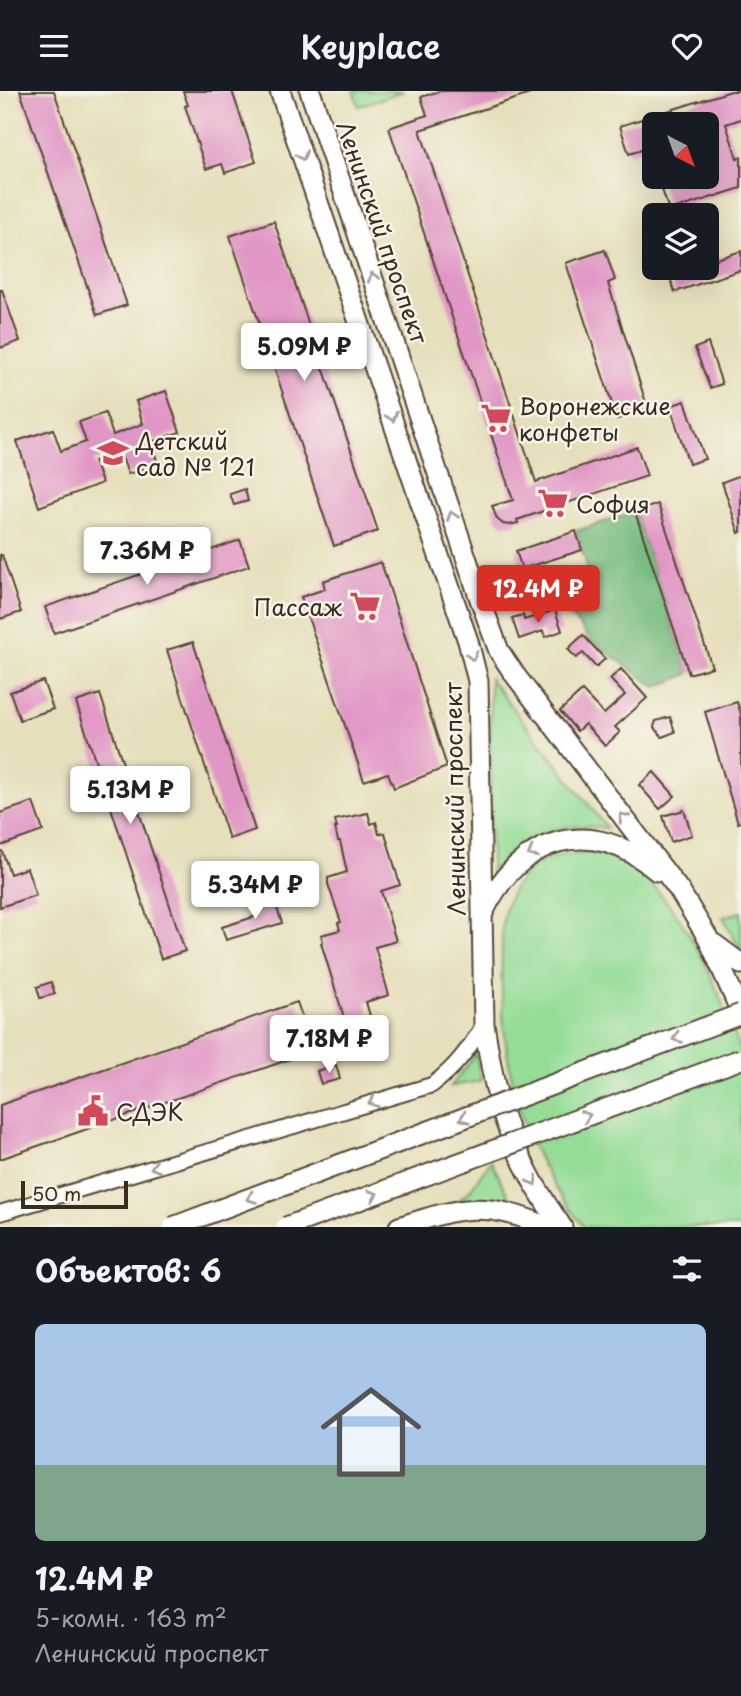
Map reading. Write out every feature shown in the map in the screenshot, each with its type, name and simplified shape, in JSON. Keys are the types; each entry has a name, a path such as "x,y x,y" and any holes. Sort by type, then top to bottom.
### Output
{"main road":[{"name":"Ленинский проспект","path":"280,91 468,641 478,681 484,1024 493,1077 510,1135 546,1204 562,1227"},
{"name":"Ленинский проспект","path":"310,91 499,651 679,890 708,938 741,1013"},
{"path":"482,915 495,891 520,860 541,848 570,840 586,839 613,844 645,861 679,890"},
{"path":"708,938 726,955 741,964"},
{"path":"173,1227 741,1013"},
{"path":"286,1227 741,1059"},
{"path":"399,1227 442,1213 481,1208 505,1212 548,1227"}],"street":[{"path":"0,1213 432,1085 465,1055 484,1024"}],"green space":[{"path":"353,91 404,91 359,106"},
{"path":"635,512 689,674 656,687 592,641 562,605 554,580 588,570 576,531"},
{"path":"490,679 607,828 572,827 543,833 530,839 491,871"},
{"path":"600,853 634,869 653,886 670,907 700,954 723,1006 741,1055 741,1227 584,1227 548,1175 527,1131 511,1076 503,1015 502,931 505,910 516,886 533,866 557,856"},
{"path":"741,912 741,952 723,917"},
{"path":"476,1054 481,1081 451,1086"},
{"path":"491,1161 512,1203 495,1200 458,1201 470,1190"}],"building":[{"path":"20,91 54,91 127,305 97,315"},
{"path":"183,91 232,91 256,162 225,173 222,164 206,169 185,106 188,105"},
{"path":"441,91 533,91 420,130 536,482 637,447 647,476 509,525 497,519 492,506 513,500 389,128 427,115 421,97"},
{"path":"731,91 741,91 741,119 726,124 737,158 741,157 741,188 694,203 666,203 662,189 719,189 719,112 664,112"},
{"path":"642,119 642,150 629,154 620,126"},
{"path":"274,221 378,531 334,546 230,236"},
{"path":"605,250 615,280 608,283 648,409 617,419 566,263"},
{"path":"741,251 741,270 719,277 719,258"},
{"path":"671,280 711,280 675,292"},
{"path":"0,290 20,341 0,348"},
{"path":"708,343 722,384 710,388 695,348"},
{"path":"166,391 180,432 151,442 158,464 128,474 120,452 94,461 102,483 39,507 17,441 53,429 61,451 86,442 79,422 105,413 113,435 143,424 136,401"},
{"path":"685,401 705,459 689,464 670,406"},
{"path":"741,475 741,532 739,533 722,482"},
{"path":"245,489 248,501 234,505 230,494"},
{"path":"658,504 712,667 689,674 635,512"},
{"path":"576,531 582,550 522,569 516,551"},
{"path":"240,540 249,566 54,633 45,607"},
{"path":"0,555 21,612 0,619"},
{"path":"381,562 447,767 394,788 388,773 364,781 301,597 325,589 323,581"},
{"path":"555,610 562,631 545,637 543,631 519,639 512,618 523,615 524,620"},
{"path":"583,635 605,659 596,667 583,653 576,658 568,649"},
{"path":"193,642 255,830 229,839 167,650"},
{"path":"621,669 647,698 615,727 620,732 605,746 585,724 577,731 560,711 582,691 604,714 625,695 610,679"},
{"path":"43,681 53,709 20,720 10,692"},
{"path":"100,694 185,951 161,959 76,702"},
{"path":"737,702 741,714 741,822 738,823 705,712"},
{"path":"670,717 675,732 662,737 654,727 656,721"},
{"path":"654,772 675,796 660,809 639,785"},
{"path":"33,802 43,831 0,846 0,813"},
{"path":"684,810 692,835 671,842 663,816"},
{"path":"368,813 371,824 376,822 379,834 385,833 400,885 381,891 396,941 375,947 389,995 366,1002 374,1030 350,1037 321,943 321,935 340,930 338,923 341,922 328,884 328,878 347,872 335,820"},
{"path":"0,851 10,874 27,868 36,895 0,907"},
{"path":"274,899 282,923 226,940 222,927 257,916 254,905"},
{"path":"51,982 55,994 40,998 37,987"},
{"path":"297,1002 314,1051 0,1159 0,1105"},
{"path":"336,1065 340,1079 321,1084 317,1071"}],"place":[{"name":"Воронежские конфеты","path":"496,418"},
{"name":"Детский сад № 121","path":"113,453"},
{"name":"София","path":"553,503"},
{"name":"Пассаж","path":"365,606"},
{"name":"СДЭК","path":"93,1111"}]}
